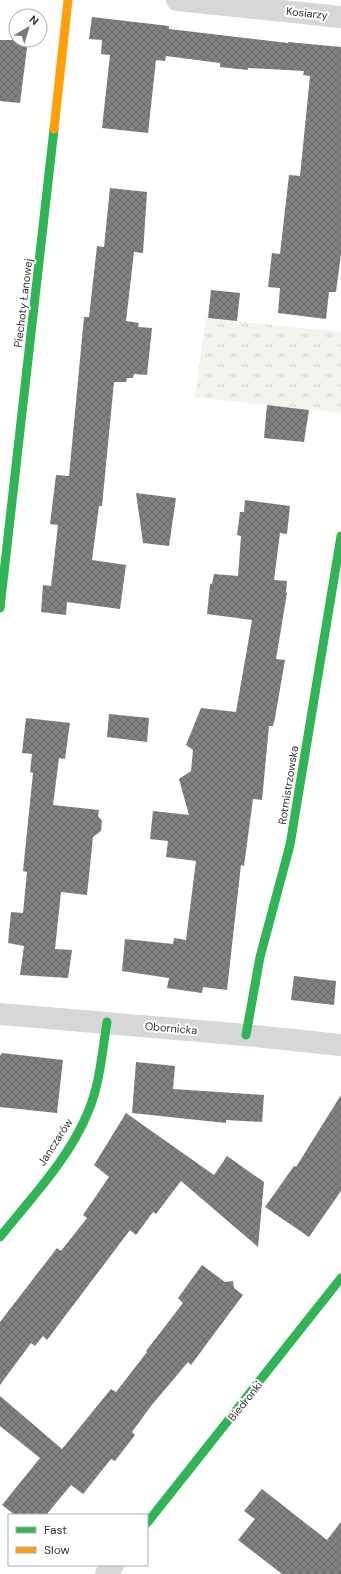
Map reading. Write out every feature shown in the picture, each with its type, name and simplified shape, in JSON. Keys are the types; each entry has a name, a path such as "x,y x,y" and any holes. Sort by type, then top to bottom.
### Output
{"street":[{"name":"Piechoty Łanowej","path":"0,608 68,0"},
{"name":"Kosiarzy","path":"177,0 341,17"},
{"name":"Rotmistrzowska","path":"246,1035 260,957 290,845 341,536"},
{"name":"Obornicka","path":"0,1014 107,1022 341,1045"},
{"name":"Janczarów","path":"0,1237 74,1139 88,1113 96,1087 107,1022"},
{"name":"Biedronki","path":"148,1522 341,1278"},
{"path":"106,1574 112,1566"}],"green space":[{"path":"206,318 341,332 341,413 195,397"}],"building":[{"path":"92,17 169,26 169,29 288,43 341,47 341,254 336,292 329,292 326,319 278,313 280,288 268,287 272,253 280,254 289,175 300,176 310,76 303,75 304,71 248,68 248,70 220,67 220,63 166,56 165,61 156,60 148,133 102,128 110,55 101,54 102,40 89,39"},
{"path":"0,40 8,40 8,48 27,48 20,103 0,101"},
{"path":"110,188 147,192 143,253 134,252 126,321 139,323 138,327 152,328 147,375 134,374 133,378 127,378 126,382 114,382 102,506 99,506 92,560 126,565 120,609 67,602 66,615 41,612 43,585 51,586 58,525 50,524 56,475 69,476 84,317 89,317 97,246 104,247"},
{"path":"211,290 240,293 237,321 208,318"},
{"path":"267,405 309,410 304,442 264,438"},
{"path":"136,493 176,498 169,546 143,543"},
{"path":"245,500 290,506 287,534 280,533 274,580 287,581 287,593 276,659 285,660 275,718 273,726 269,726 262,800 253,799 244,866 241,865 227,990 203,987 202,993 167,988 169,978 122,971 125,939 173,944 174,938 186,940 196,861 166,857 168,841 150,839 153,811 189,815 179,779 191,771 193,750 186,745 201,708 236,712 252,620 207,614 210,584 212,584 214,574 238,576 241,536 237,535 240,512 244,512"},
{"path":"109,714 149,718 147,742 107,737"},
{"path":"26,718 70,723 65,759 59,758 53,805 99,810 98,816 102,821 101,831 93,837 87,895 61,892 55,949 72,950 68,978 20,975 24,946 8,943 11,912 23,913 27,872 23,871 33,773 30,772 32,754 22,753"},
{"path":"294,976 336,981 334,1005 291,1000"},
{"path":"2,1053 63,1060 57,1113 0,1107 0,1056"},
{"path":"136,1062 175,1066 173,1089 264,1095 262,1122 226,1120 226,1123 132,1113"},
{"path":"341,1095 341,1191 309,1237 265,1207 294,1166 296,1167"},
{"path":"126,1113 214,1175 227,1156 264,1182 258,1247 181,1181 156,1214 153,1212 136,1235 130,1230 47,1340 43,1336 35,1346 31,1343 0,1385 0,1322 57,1248 61,1251 87,1218 83,1215 109,1177 94,1165"},
{"path":"202,1265 225,1282 233,1281 234,1288 243,1295 191,1365 188,1362 151,1406 132,1432 135,1435 115,1461 111,1459 83,1494 71,1485 47,1514 14,1514 2,1505 40,1458 0,1426 0,1396 62,1449 111,1389 116,1392 147,1352 146,1351 183,1303 178,1298"},
{"path":"262,1489 327,1540 341,1522 341,1574 282,1574 238,1540 255,1519 244,1511"}],"traffic: fast":[{"path":"0,608 54,129"},
{"path":"246,1035 260,957 290,845 341,536"},
{"path":"0,1237 60,1162 80,1129 88,1112 95,1090 107,1022"},
{"path":"148,1522 341,1278"}],"traffic: slow":[{"path":"54,129 68,0"}]}
